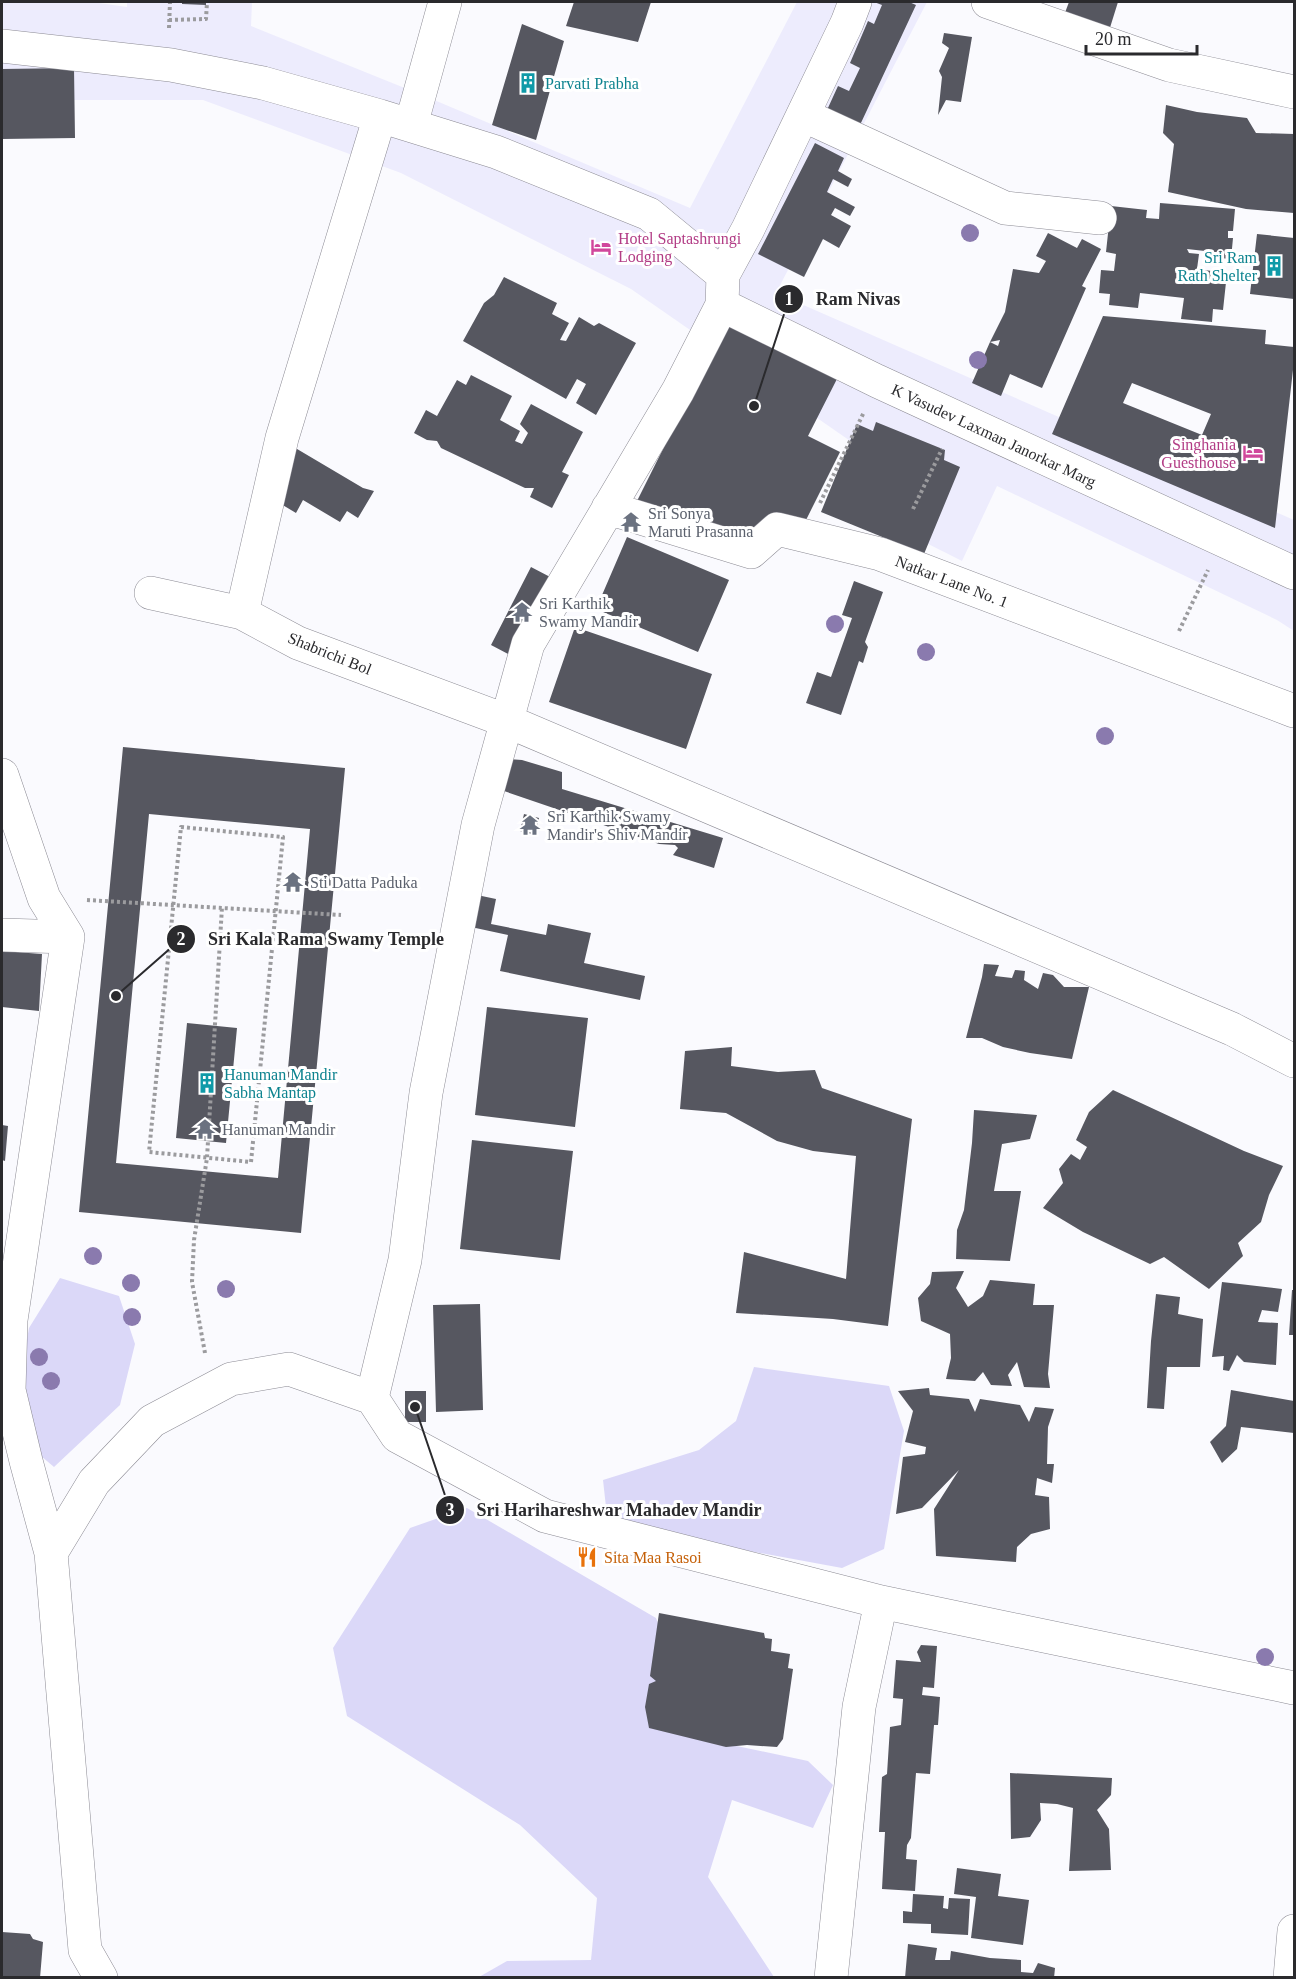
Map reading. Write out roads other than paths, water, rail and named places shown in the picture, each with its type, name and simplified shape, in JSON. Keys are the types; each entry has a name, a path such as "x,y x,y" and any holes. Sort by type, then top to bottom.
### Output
{"street":[{"path":"242,613 282,438 395,121 445,2"},
{"path":"372,1398 405,1260 426,1093 478,825 528,644 678,390 748,229 848,23 855,2"},
{"path":"988,2 1169,64 1294,92"},
{"name":"K Vasudev Laxman Janorkar Marg","path":"2,46 171,65 263,83 496,152 649,214 722,290 957,418 1294,573"},
{"path":"802,115 1005,208 1100,218"},
{"name":"Natkar Lane No. 1","path":"608,508 751,552 777,529 880,554 1294,711"},
{"name":"Shabrichi Bol","path":"152,593 242,613 298,643 507,721 1232,1029 1294,1061"},
{"path":"2,775 44,898 68,937 11,1320 9,1390 51,1553 85,1950 101,1977"},
{"path":"2,935 68,937"},
{"path":"51,1553 94,1482 152,1421 231,1379 290,1369 372,1398 397,1436 545,1516 881,1602 1294,1688"},
{"path":"831,1977 859,1707 881,1602"},
{"path":"1290,1977 1294,1931"}],"place":[{"name":"Parvati Prabha","path":"528,83"},
{"name":"Hotel Saptashrungi Lodging","path":"601,247"},
{"name":"Sri Ram Rath Shelter","path":"1274,266"},
{"name":"Ram Nivas","path":"754,406"},
{"name":"Singhania Guesthouse","path":"1253,453"},
{"name":"Sri Sonya Maruti Prasanna","path":"631,522"},
{"name":"Sri Karthik Swamy Mandir","path":"522,612"},
{"name":"Sri Karthik Swamy Mandir's Shiv Mandir","path":"530,825"},
{"name":"Sti Datta Paduka","path":"293,882"},
{"name":"Sri Kala Rama Swamy Temple","path":"116,996"},
{"name":"Hanuman Mandir Sabha Mantap","path":"207,1083"},
{"name":"Hanuman Mandir","path":"205,1129"},
{"name":"Sri Harihareshwar Mahadev Mandir","path":"415,1407"},
{"name":"Sita Maa Rasoi","path":"587,1557"}]}
